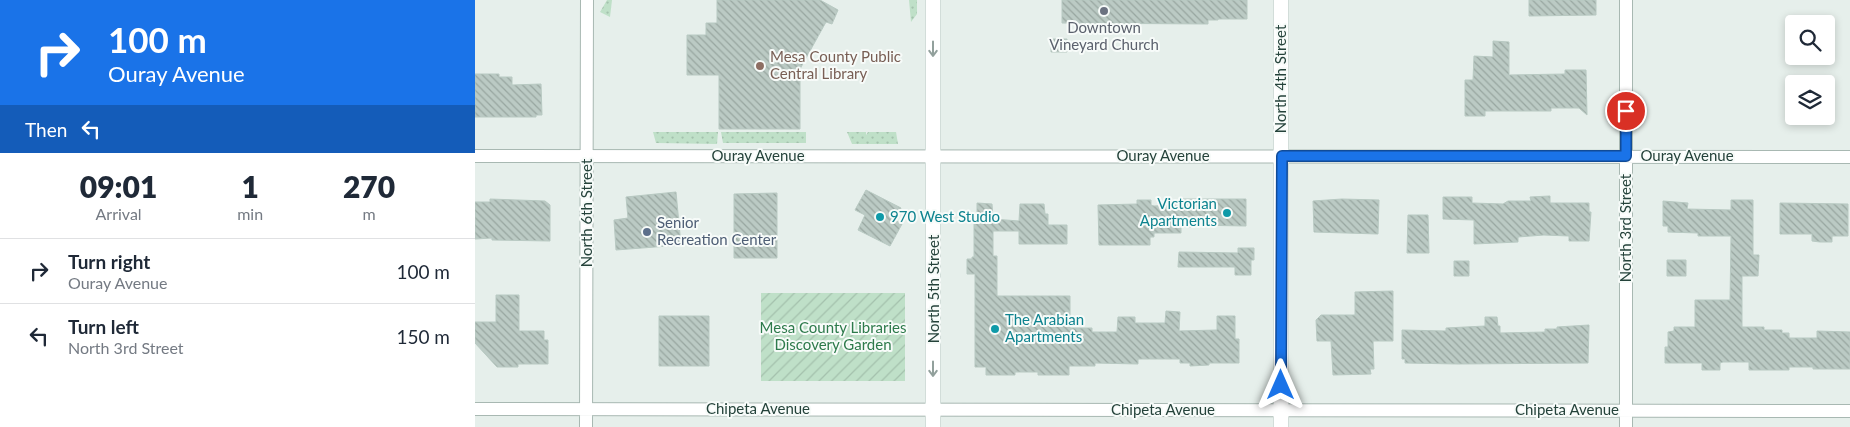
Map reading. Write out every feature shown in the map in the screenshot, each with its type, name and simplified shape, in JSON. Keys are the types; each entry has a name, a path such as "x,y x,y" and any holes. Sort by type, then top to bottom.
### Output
{"street":[{"name":"North 6th Street","path":"586,427 587,0"},
{"name":"North 5th Street","path":"933,0 933,427"},
{"name":"North 4th Street","path":"1281,0 1281,427"},
{"name":"North 3rd Street","path":"1626,0 1626,427"},
{"name":"Ouray Avenue","path":"475,156 1850,157"},
{"name":"Chipeta Avenue","path":"475,409 1850,410"}],"green space":[{"path":"607,0 612,0 610,17 600,12"},
{"path":"909,0 917,0 917,14 911,22"},
{"path":"653,132 718,132 717,144 656,143"},
{"path":"721,132 806,132 806,143 723,143"},
{"path":"847,132 866,132 866,135 868,132 896,132 898,144 852,144"},
{"name":"Mesa County Libraries Discovery Garden","path":"761,293 905,293 905,381 761,381"}],"building":[{"name":"Mesa County Public Central Library","path":"717,0 820,0 838,10 832,24 826,22 800,69 800,129 719,129 719,75 687,75 687,35 706,35 706,23 717,23"},
{"path":"1062,0 1247,0 1247,19 1208,20 1208,24 1062,23"},
{"path":"1529,0 1596,0 1596,15 1529,16"},
{"path":"1051,39 1067,39 1067,52 1051,52"},
{"path":"1493,41 1509,42 1509,75 1565,74 1565,70 1586,70 1587,115 1579,108 1551,108 1551,111 1485,111 1485,116 1465,116 1465,80 1473,80 1474,56 1493,57"},
{"path":"475,74 499,74 499,77 512,77 512,85 541,84 542,115 536,115 536,117 475,117"},
{"name":"970 West Studio","path":"866,190 901,208 895,220 902,224 890,246 858,230 865,215 855,210"},
{"name":"Senior Recreation Center","path":"676,192 681,245 616,250 614,220 628,218 626,197"},
{"path":"777,193 777,258 734,258 734,194"},
{"path":"1550,196 1550,203 1589,203 1589,212 1591,212 1589,241 1569,241 1569,236 1544,235 1518,237 1518,242 1474,244 1474,220 1443,219 1443,197 1472,197 1472,203 1503,204 1508,201 1531,201 1530,197"},
{"path":"490,199 545,201 550,205 550,241 475,239 475,202 490,202"},
{"path":"1180,199 1246,199 1246,226 1191,225 1191,227 1181,227 1181,233 1154,233 1154,237 1150,237 1150,245 1099,245 1098,205 1137,204 1137,200 1151,200 1151,205 1154,206 1180,205"},
{"path":"1342,199 1379,200 1378,234 1314,232 1313,201"},
{"path":"1731,200 1753,200 1753,255 1759,255 1758,276 1742,276 1742,327 1764,327 1764,330 1782,330 1782,333 1789,333 1789,338 1817,338 1817,331 1850,332 1850,369 1789,367 1789,370 1749,370 1749,362 1723,362 1720,363 1720,370 1702,370 1702,363 1665,363 1665,347 1668,347 1668,332 1674,331 1674,327 1695,327 1695,300 1730,300 1731,236 1698,236 1698,233 1668,232 1668,226 1663,226 1663,201 1688,203 1687,209 1731,210"},
{"path":"977,203 992,204 993,219 1019,221 1020,204 1044,204 1045,214 1048,214 1048,225 1067,225 1067,244 1019,244 1019,231 993,231 993,256 997,256 997,296 1070,296 1070,328 1092,328 1092,332 1117,332 1118,317 1135,317 1135,323 1165,323 1166,311 1180,312 1179,331 1217,330 1217,316 1235,316 1235,339 1239,339 1239,363 1209,363 1209,365 1190,366 1190,363 1180,363 1180,359 1138,359 1138,364 1095,363 1095,366 1069,366 1069,375 1038,375 1038,372 1015,372 1015,375 986,375 986,367 975,367 975,274 967,274 967,259 974,257 974,219 977,219"},
{"path":"1780,203 1848,204 1848,236 1832,236 1832,242 1820,242 1812,241 1812,234 1780,234"},
{"path":"1408,215 1428,215 1429,253 1407,253"},
{"path":"1238,248 1254,248 1254,260 1251,260 1251,275 1235,275 1235,267 1178,267 1179,252 1238,253"},
{"path":"1667,260 1686,260 1686,276 1667,276"},
{"path":"1454,261 1469,261 1469,276 1454,276"},
{"path":"1393,291 1393,341 1373,341 1374,369 1370,369 1371,374 1333,375 1331,341 1317,341 1316,320 1321,315 1355,315 1355,292"},
{"path":"496,295 519,295 519,331 544,331 544,340 548,340 548,364 518,364 518,367 497,367 475,343 475,322 496,322"},
{"path":"659,316 709,316 709,366 659,366"},
{"path":"1485,317 1497,317 1500,333 1545,332 1545,329 1557,329 1557,327 1589,325 1588,363 1405,363 1405,359 1402,359 1402,330 1446,331 1446,328 1485,326"}],"place":[{"name":"Downtown Vineyard Church","path":"1104,11"},
{"name":"Mesa County Public Central Library","path":"760,66"},
{"name":"Victorian Apartments","path":"1227,213"},
{"name":"970 West Studio","path":"880,217"},
{"name":"Senior Recreation Center","path":"647,232"},
{"name":"The Arabian Apartments","path":"995,329"}],"route":[{"path":"1281,385 1282,156 1626,156 1626,111"}]}
